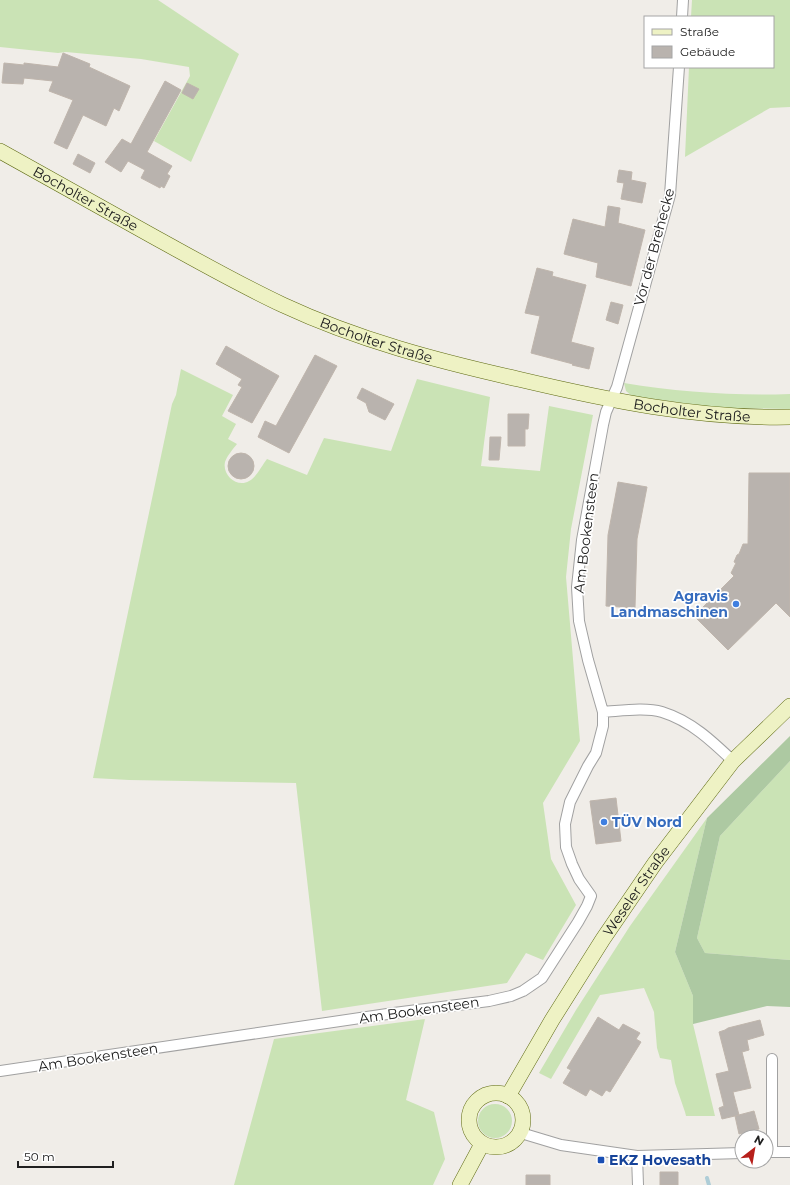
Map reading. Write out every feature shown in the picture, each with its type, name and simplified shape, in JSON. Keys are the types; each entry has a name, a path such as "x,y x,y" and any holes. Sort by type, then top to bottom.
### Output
{"main road":[{"name":"Bocholter Straße","path":"0,151 230,279 285,306 352,334 420,355 610,400 663,410 693,413 743,417 790,417"},
{"name":"Weseler Straße","path":"508,1096 552,1020 603,939 655,863 733,761 790,706"},
{"path":"492,1093 500,1093 508,1096 521,1108 523,1124 521,1133 508,1145 495,1147 482,1144 471,1131 469,1115 471,1109 477,1101 492,1093"},
{"path":"460,1185 482,1144"}],"street":[{"path":"682,16 683,0"},
{"name":"Vor der Brehecke","path":"610,400 617,387 670,195 679,68"},
{"name":"Am Bookensteen","path":"0,1071 394,1013 489,1001 523,992 542,978 578,922 591,896 579,879 566,847 565,824 570,802 596,753 603,726 603,712 588,660 579,621 577,587 582,540 603,425 610,400"},
{"path":"603,712 633,709 661,712 692,726 733,761"},
{"path":"770,1129 772,1059"},
{"path":"521,1133 561,1145 637,1156 734,1153"},
{"path":"774,1152 790,1152"},
{"path":"637,1156 638,1185"}],"green space":[{"path":"0,0 158,0 239,54 191,162 154,141 190,76 189,67 141,59 0,47"},
{"path":"692,0 790,0 790,107 770,108 685,157 689,68 774,68 774,16 691,16"},
{"path":"181,369 233,395 222,416 236,424 228,439 237,444 227,457 225,467 228,476 240,483 245,483 252,479 267,459 307,475 324,438 391,451 417,379 490,397 481,466 540,471 549,406 593,415 571,529 566,577 580,741 543,803 551,859 576,905 543,960 526,953 507,983 322,1011 296,783 93,778 172,404 176,395"},
{"path":"624,383 707,393 790,394 790,409 720,408 632,396 626,391"},
{"path":"790,736 790,761 720,836 697,938 705,953 790,960 790,1007 767,1006 693,1024 693,996 675,952 707,818"},
{"path":"790,761 790,960 705,953 697,938 720,836"},
{"path":"707,818 675,952 693,996 693,1024 715,1116 686,1116 675,1083 671,1060 660,1058 657,1048 654,1012 644,988 600,995 551,1079 539,1073 576,1010 630,926"},
{"path":"425,1019 406,1100 434,1112 445,1159 433,1185 234,1185 274,1039"},
{"path":"492,1104 498,1104 502,1105 509,1111 512,1121 511,1128 505,1135 498,1138 492,1138 488,1137 481,1131 478,1124 478,1118 479,1114 485,1107"}],"building":[{"path":"63,53 90,64 89,67 130,86 119,111 114,108 106,126 83,115 67,149 54,143 73,100 49,91 53,81 24,78 23,84 2,83 4,63 24,65 24,63 58,67"},
{"path":"165,81 181,90 147,152 172,166 167,174 170,176 164,188 161,186 160,188 141,178 145,170 128,161 121,172 105,162 122,139 131,144"},
{"path":"187,83 199,89 193,99 182,93"},
{"path":"78,154 95,163 90,173 73,164"},
{"path":"619,170 632,172 631,180 646,183 642,203 621,199 624,183 617,182"},
{"path":"608,206 620,208 618,223 645,230 631,286 596,277 598,263 564,254 573,219 605,227"},
{"path":"537,268 553,272 552,276 586,285 571,342 594,348 589,369 531,353 540,316 525,313"},
{"path":"611,302 623,305 618,324 606,320"},
{"path":"226,346 279,376 252,423 228,411 242,387 238,385 242,379 216,364"},
{"path":"315,355 337,366 289,453 258,437 265,421 276,426"},
{"path":"362,388 394,404 385,420 369,412 366,403 357,398"},
{"path":"508,414 529,414 528,429 525,429 525,446 508,446"},
{"path":"490,437 501,437 499,460 489,460"},
{"path":"241,453 250,457 254,466 250,475 241,479 232,475 228,466 232,457"},
{"path":"749,473 790,473 790,617 776,603 728,650 694,616 734,576 731,573 736,563 734,562 737,555 739,554 743,544 748,544"},
{"path":"618,482 647,487 637,539 635,608 606,606 608,535"},
{"path":"616,798 621,841 596,844 590,801"},
{"path":"598,1017 619,1030 623,1024 640,1033 636,1039 641,1042 610,1092 606,1090 602,1096 590,1089 586,1096 563,1083 571,1070 567,1068"},
{"path":"760,1020 764,1035 747,1040 749,1050 742,1052 751,1088 733,1092 739,1115 722,1119 719,1108 724,1106 716,1074 729,1071 719,1032 728,1028"},
{"path":"754,1111 759,1129 738,1129 735,1116"},
{"path":"660,1172 678,1172 678,1185 660,1185"},
{"path":"526,1175 550,1175 550,1185 526,1185"}],"waterway":[{"path":"707,1178 709,1185"}],"place":[{"name":"Agravis Landmaschinen","path":"736,604"},
{"name":"TÜV Nord","path":"604,822"},
{"name":"EKZ Hovesath","path":"601,1160"}]}
